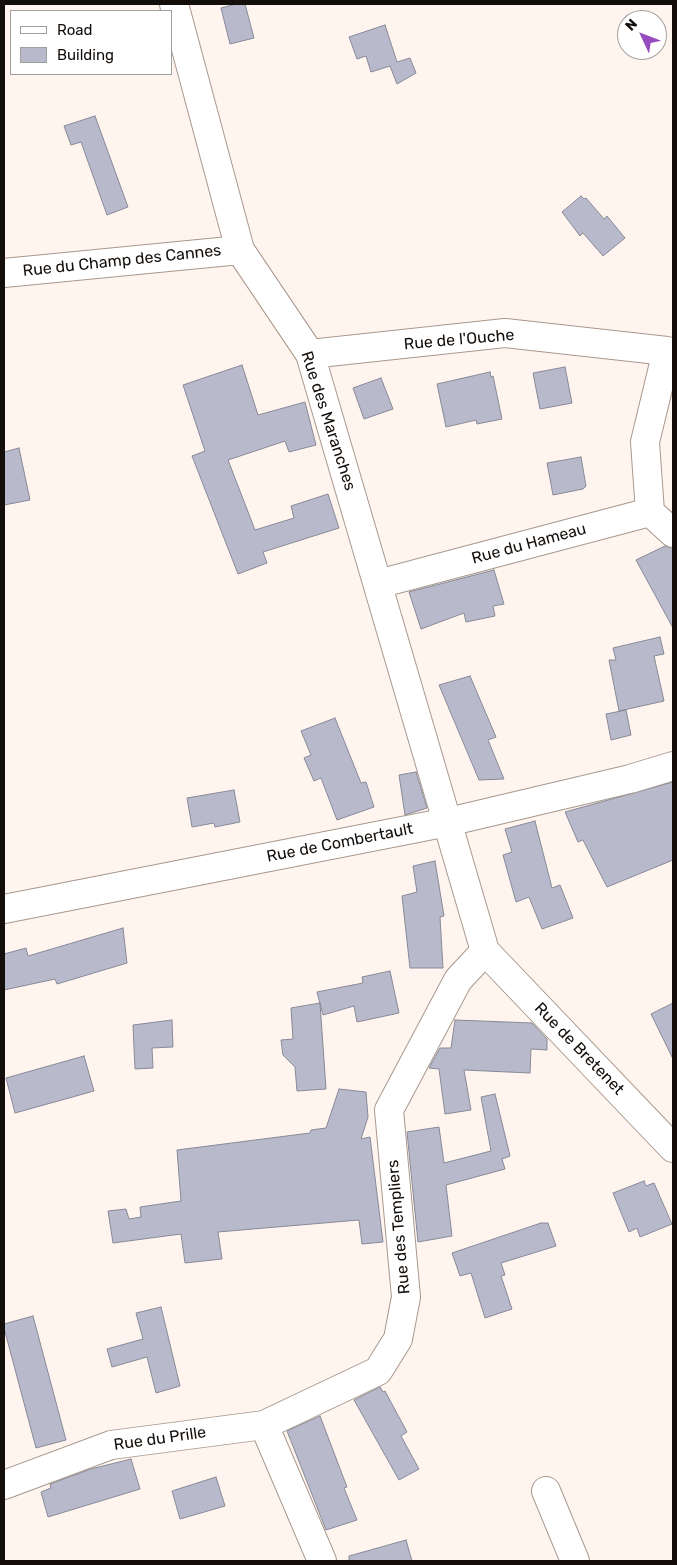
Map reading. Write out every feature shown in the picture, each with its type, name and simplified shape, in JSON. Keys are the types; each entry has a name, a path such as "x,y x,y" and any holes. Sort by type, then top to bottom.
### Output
{"street":[{"name":"Rue des Maranches","path":"174,4 240,250 310,354 485,951"},
{"name":"Rue du Champ des Cannes","path":"4,272 240,250"},
{"name":"Rue de l'Ouche","path":"310,354 505,333 667,351 645,442 650,512"},
{"path":"650,512 673,533"},
{"name":"Rue du Hameau","path":"378,584 650,512"},
{"name":"Rue de Combertault","path":"4,909 448,822 630,780 673,766"},
{"name":"Rue de Bretenet","path":"485,951 673,1148"},
{"name":"Rue des Templiers","path":"264,1425 378,1370 398,1339 406,1297 389,1110 458,980 485,951"},
{"path":"264,1425 322,1561"},
{"name":"Rue du Prille","path":"4,1485 111,1445 264,1425"},
{"path":"546,1491 574,1561"}],"building":[{"path":"245,4 254,38 230,44 221,8"},
{"path":"385,25 397,62 410,58 416,73 397,84 390,66 371,72 366,56 357,59 349,37"},
{"path":"95,116 128,207 107,215 81,142 71,145 64,126"},
{"path":"581,196 584,199 586,198 604,219 607,216 625,238 603,256 583,233 580,236 562,212"},
{"path":"242,365 258,415 305,402 316,445 289,452 285,441 228,460 255,530 294,518 291,506 328,494 339,528 263,552 267,563 238,574 192,456 205,451 183,385"},
{"path":"565,367 572,403 540,409 533,373"},
{"path":"490,372 491,377 493,376 502,419 477,424 476,420 446,427 437,384"},
{"path":"381,378 393,409 364,419 353,388"},
{"path":"19,448 30,500 4,505 4,452"},
{"path":"581,457 586,486 583,489 553,495 547,463"},
{"path":"665,546 673,548 673,628 636,560"},
{"path":"494,570 504,604 493,606 495,616 466,622 464,613 421,629 409,592"},
{"path":"660,637 664,654 654,656 664,701 619,711 609,660 616,660 613,648"},
{"path":"470,676 496,737 488,740 504,779 479,780 439,685"},
{"path":"626,710 631,735 611,740 606,714"},
{"path":"335,718 361,783 366,782 374,807 337,820 321,778 314,781 304,758 311,755 301,731"},
{"path":"416,772 427,808 405,815 399,775"},
{"path":"673,782 673,860 607,887 583,840 578,842 565,812"},
{"path":"234,790 240,822 215,827 214,823 192,827 187,798"},
{"path":"535,821 552,888 560,885 573,918 542,929 529,897 516,902 503,855 512,852 505,829"},
{"path":"435,861 444,916 440,917 443,968 410,968 402,896 417,892 413,866"},
{"path":"123,928 127,963 57,984 55,979 4,990 4,954 26,948 28,956"},
{"path":"390,971 399,1013 357,1022 354,1006 323,1015 317,992 363,983 362,977"},
{"path":"320,1003 326,1089 297,1091 295,1067 283,1055 281,1040 293,1039 291,1008"},
{"path":"673,1003 673,1059 651,1014"},
{"path":"172,1020 173,1047 152,1048 153,1068 135,1069 133,1025"},
{"path":"455,1020 532,1023 547,1039 547,1050 531,1049 530,1073 464,1070 471,1110 445,1114 439,1069 429,1068 440,1048 451,1048"},
{"path":"84,1056 94,1091 15,1113 6,1078"},
{"path":"339,1089 366,1092 368,1117 361,1139 370,1137 383,1242 362,1244 359,1220 218,1232 222,1259 185,1263 181,1234 113,1243 108,1211 126,1209 129,1219 141,1217 140,1207 181,1201 177,1150 310,1133 311,1130 326,1128"},
{"path":"495,1094 510,1156 502,1159 505,1169 446,1185 452,1236 418,1242 407,1132 439,1127 444,1163 491,1151 481,1097"},
{"path":"644,1181 646,1186 654,1183 672,1224 640,1237 637,1228 629,1232 613,1193"},
{"path":"541,1223 548,1223 556,1246 501,1263 505,1275 501,1276 512,1309 485,1318 471,1273 460,1276 452,1253"},
{"path":"161,1307 180,1386 156,1393 147,1357 112,1367 107,1349 143,1339 136,1313"},
{"path":"33,1316 66,1440 36,1448 4,1328 4,1324"},
{"path":"380,1387 383,1392 385,1391 407,1432 401,1436 419,1469 399,1480 354,1400"},
{"path":"320,1416 347,1487 344,1488 357,1520 326,1530 287,1431"},
{"path":"131,1459 140,1489 48,1517 41,1492 51,1488 50,1484 91,1469"},
{"path":"216,1477 225,1506 180,1519 172,1491"},
{"path":"406,1540 412,1561 349,1561 349,1556"}]}
